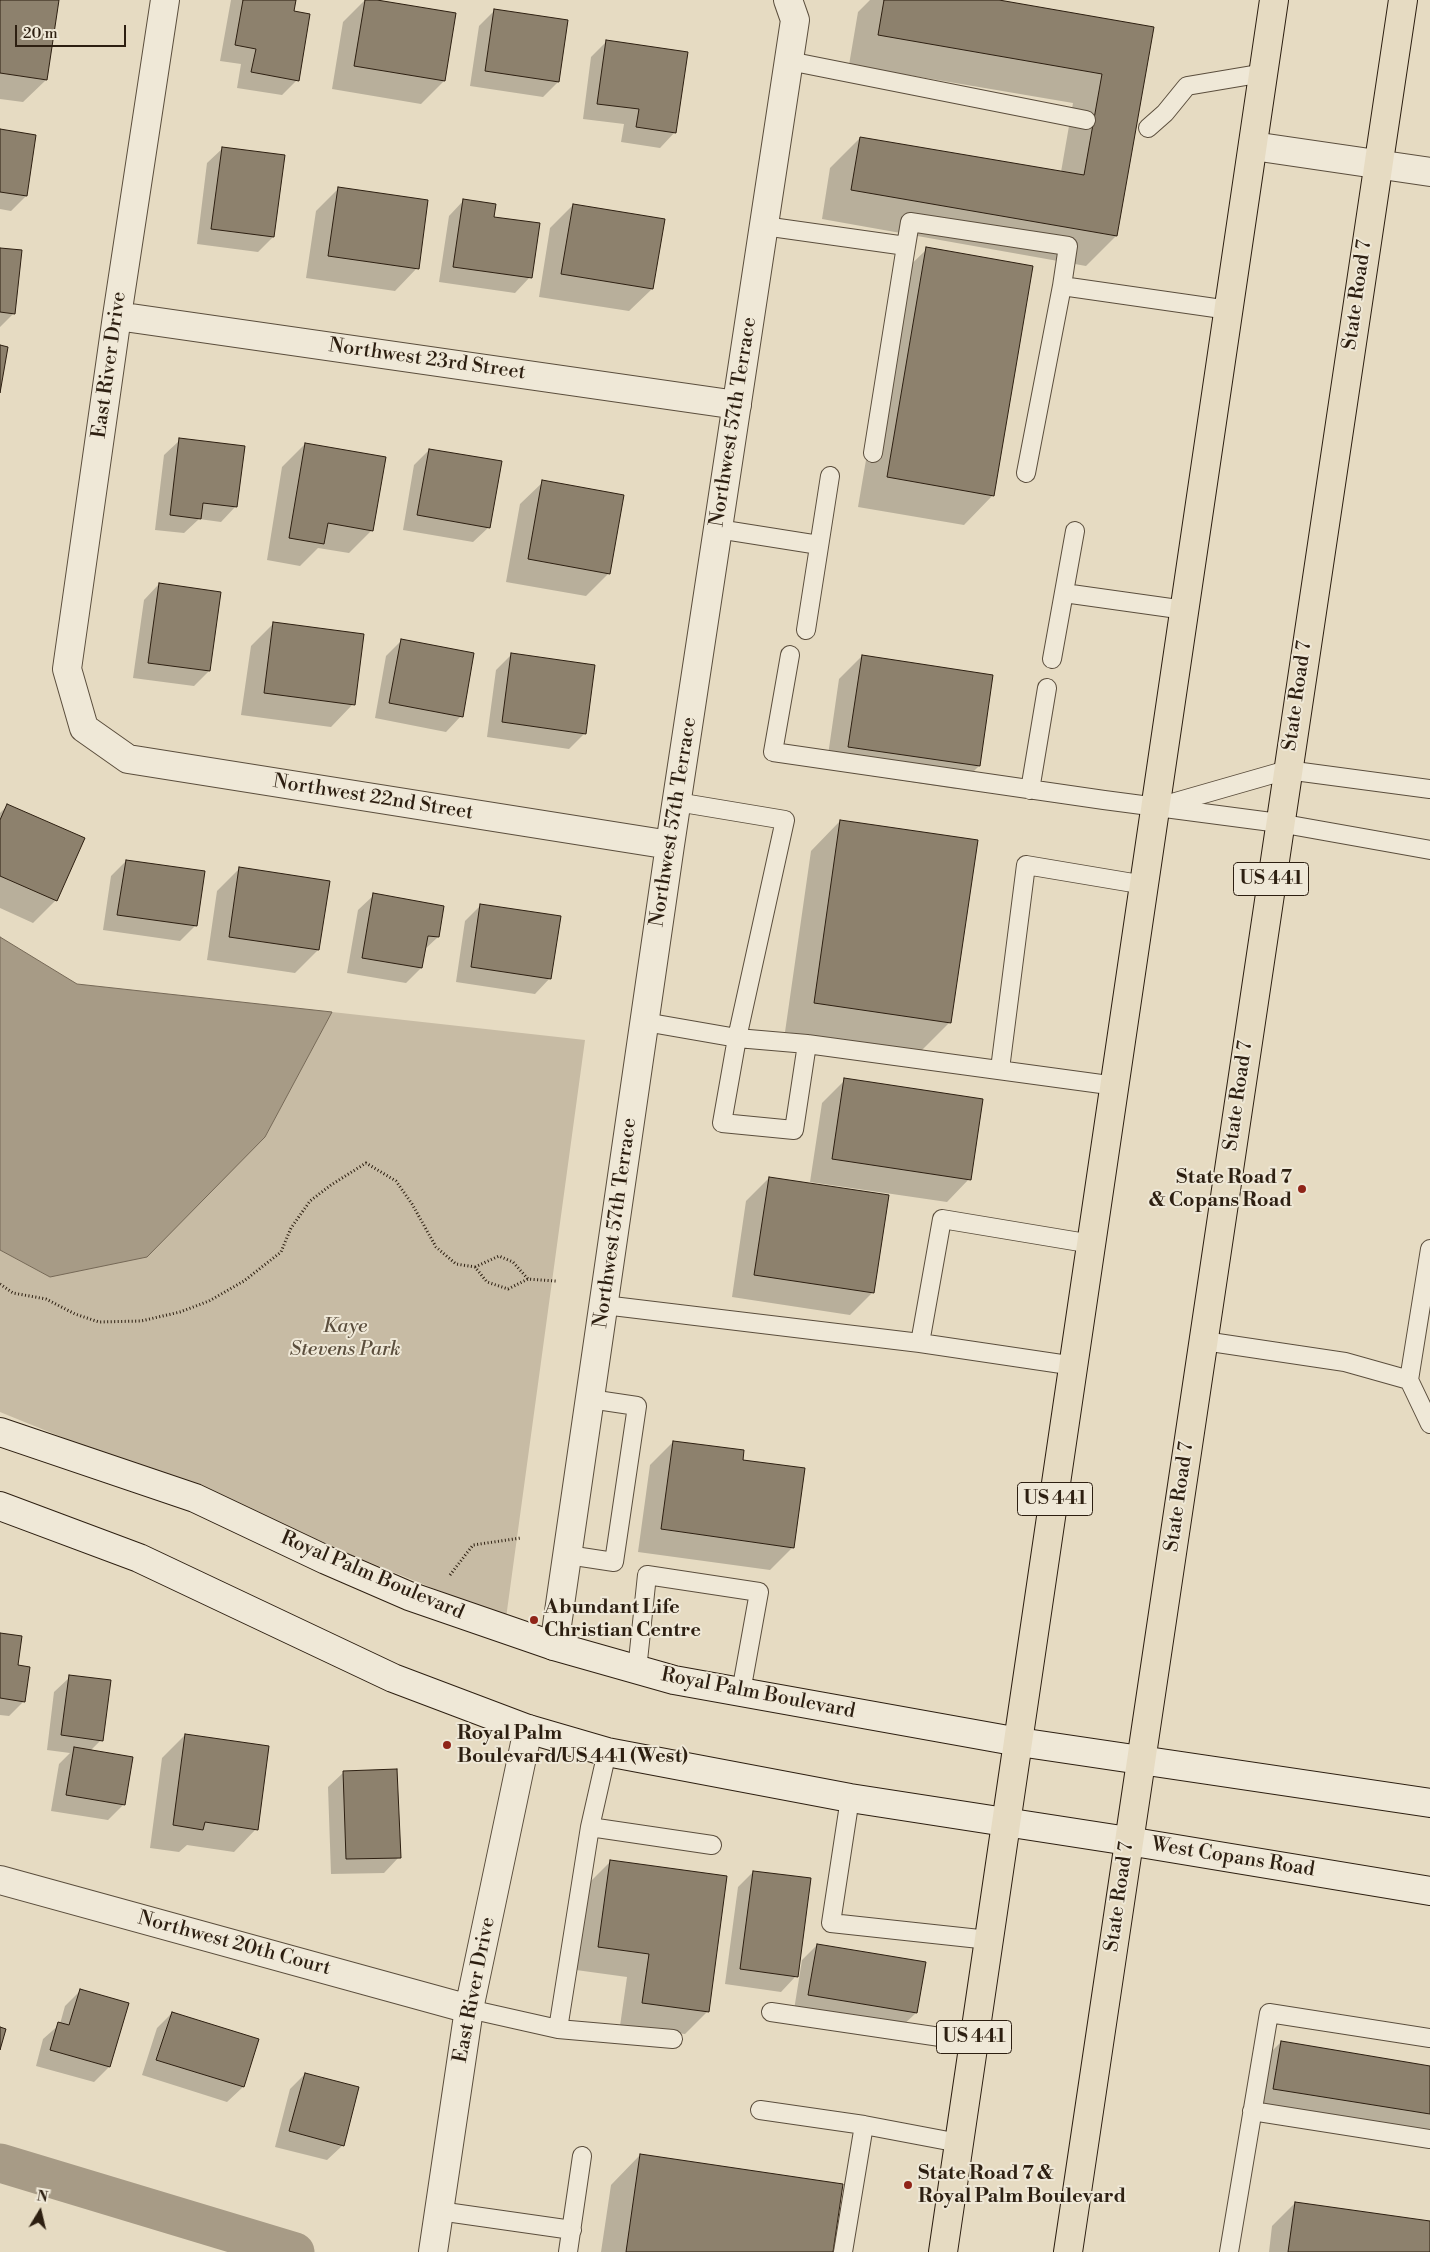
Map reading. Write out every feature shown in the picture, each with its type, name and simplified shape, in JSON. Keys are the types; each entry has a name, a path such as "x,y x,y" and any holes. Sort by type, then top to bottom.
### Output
{"main road":[{"name":"US 441","path":"943,2252 1075,1366 1274,0"},
{"name":"State Road 7","path":"1068,2252 1403,0"}],"street":[{"name":"East River Drive","path":"84,728 67,669 116,316 164,0"},
{"name":"Northwest 57th Terrace","path":"554,1646 670,845 795,20 788,0"},
{"path":"1253,146 1430,172"},
{"name":"Northwest 23rd Street","path":"116,316 737,405"},
{"name":"Northwest 22nd Street","path":"84,728 128,760 670,845"},
{"name":"Royal Palm Boulevard","path":"0,1432 195,1498 409,1596 554,1646 674,1680 1019,1742"},
{"path":"0,1506 139,1558 393,1678 528,1729 607,1752 850,1798 1006,1822"},
{"name":"East River Drive","path":"433,2252 469,2008 528,1729"},
{"path":"1019,1742 1430,1803"},
{"name":"West Copans Road","path":"1006,1822 1430,1891"},
{"name":"Northwest 20th Court","path":"0,1880 469,2008"}],"lane":[{"path":"789,61 1086,120"},
{"path":"1148,128 1165,113 1187,86 1264,73"},
{"path":"873,453 910,222 1068,246 1026,473"},
{"path":"764,226 906,246"},
{"path":"1062,286 1229,310"},
{"path":"806,630 830,476"},
{"path":"718,529 819,545"},
{"path":"1052,659 1075,531"},
{"path":"1064,593 1185,610"},
{"path":"790,655 773,752 1157,808 1280,823 1430,850"},
{"path":"1030,790 1047,688"},
{"path":"1157,808 1287,770 1430,789"},
{"path":"677,802 785,820 737,1038 722,1123 794,1130 807,1044"},
{"path":"1000,1069 1026,865 1145,885"},
{"path":"644,1022 737,1038 807,1044 1116,1086"},
{"path":"920,1344 942,1219 1092,1244"},
{"path":"1430,1249 1423,1338 1409,1380 1430,1424"},
{"path":"604,1305 920,1344 1075,1366"},
{"path":"1204,1341 1345,1362 1409,1380"},
{"path":"568,1555 614,1562 637,1406 590,1399"},
{"path":"637,1670 647,1574 759,1592 741,1692"},
{"path":"558,2029 590,1827 607,1752"},
{"path":"850,1798 831,1924 989,1940"},
{"path":"590,1827 712,1845"},
{"path":"469,2008 558,2029 673,2039"},
{"path":"771,2012 974,2042"},
{"path":"1229,2252 1269,2013 1430,2038"},
{"path":"760,2110 959,2143"},
{"path":"1252,2111 1430,2138"},
{"path":"843,2252 864,2126"},
{"path":"568,2252 582,2156"},
{"path":"439,2211 572,2230"}],"path":[{"path":"0,1284 13,1293 46,1299 75,1314 99,1322 141,1321 180,1312 209,1301 237,1285 281,1252 291,1228 310,1201 366,1163 396,1181 412,1204 436,1247 456,1264 474,1267 499,1256 512,1262 528,1279"},
{"path":"474,1267 487,1282 508,1289 528,1279 556,1281"},
{"path":"446,1582 473,1545 521,1538"}],"green space":[{"name":"Kaye Stevens Park","path":"332,1012 585,1040 506,1618 0,1412 0,1250 50,1277 265,1137"}],"shaded area":[{"path":"0,937 77,984 332,1012 265,1137 147,1257 50,1277 0,1250"}],"building":[{"path":"0,0 59,0 47,80 0,73"},
{"path":"243,0 296,0 294,11 310,14 299,81 251,72 256,49 235,45"},
{"path":"365,0 377,0 456,13 445,81 354,66"},
{"path":"884,0 999,0 1154,27 1117,236 851,190 860,137 1084,175 1102,74 878,35"},
{"path":"494,9 568,20 559,82 485,71"},
{"path":"606,40 688,52 676,133 636,127 639,109 597,104"},
{"path":"0,129 36,135 27,196 0,192"},
{"path":"222,147 285,155 274,237 211,229"},
{"path":"338,187 428,200 419,269 328,256"},
{"path":"463,199 496,204 494,217 540,223 532,278 453,267"},
{"path":"573,204 665,219 653,289 561,274"},
{"path":"926,247 1033,266 994,496 887,477"},
{"path":"0,248 22,250 15,314 0,312"},
{"path":"0,345 8,347 0,393"},
{"path":"179,438 245,446 237,507 203,503 201,519 170,515"},
{"path":"305,443 386,457 373,531 328,523 324,544 289,538"},
{"path":"429,449 502,461 490,528 417,515"},
{"path":"542,480 624,495 610,574 528,559"},
{"path":"159,583 221,592 210,671 148,663"},
{"path":"273,622 364,634 355,705 264,693"},
{"path":"401,639 474,653 463,717 389,703"},
{"path":"511,653 595,665 586,734 502,722"},
{"path":"862,655 993,675 980,766 848,747"},
{"path":"7,804 85,838 57,901 0,876 0,820"},
{"path":"840,820 978,840 951,1023 814,1003"},
{"path":"126,860 205,871 197,926 117,915"},
{"path":"239,867 330,881 319,950 229,937"},
{"path":"373,893 444,906 439,937 428,936 422,968 362,958"},
{"path":"480,904 561,916 551,979 471,967"},
{"path":"844,1078 983,1099 971,1180 832,1159"},
{"path":"769,1177 889,1195 874,1293 754,1275"},
{"path":"673,1441 744,1450 743,1460 805,1468 794,1548 661,1529"},
{"path":"0,1633 22,1636 18,1665 30,1667 25,1702 0,1698"},
{"path":"69,1675 111,1680 103,1741 61,1735"},
{"path":"185,1734 269,1746 258,1830 205,1822 203,1830 173,1825"},
{"path":"74,1747 133,1757 125,1805 66,1795"},
{"path":"397,1769 401,1858 346,1859 343,1771"},
{"path":"610,1860 727,1876 709,2012 642,2003 649,1954 598,1947"},
{"path":"753,1871 811,1878 798,1977 740,1969"},
{"path":"817,1944 926,1962 917,2013 808,1995"},
{"path":"80,1989 129,2003 110,2067 50,2050 58,2022 69,2025"},
{"path":"172,2012 259,2039 244,2087 156,2060"},
{"path":"0,2027 6,2029 0,2050"},
{"path":"1281,2041 1430,2066 1430,2114 1273,2089"},
{"path":"305,2073 359,2087 344,2146 289,2131"},
{"path":"640,2154 843,2184 833,2252 626,2252"},
{"path":"1295,2202 1430,2221 1430,2252 1288,2252"}],"waterway":[{"path":"0,2163 295,2252"}],"place":[{"name":"State Road 7 & Copans Road","path":"1302,1189"},
{"name":"Abundant Life Christian Centre","path":"534,1620"},
{"name":"Royal Palm Boulevard/US 441 (West)","path":"447,1745"},
{"name":"State Road 7 & Royal Palm Boulevard","path":"908,2185"}]}
